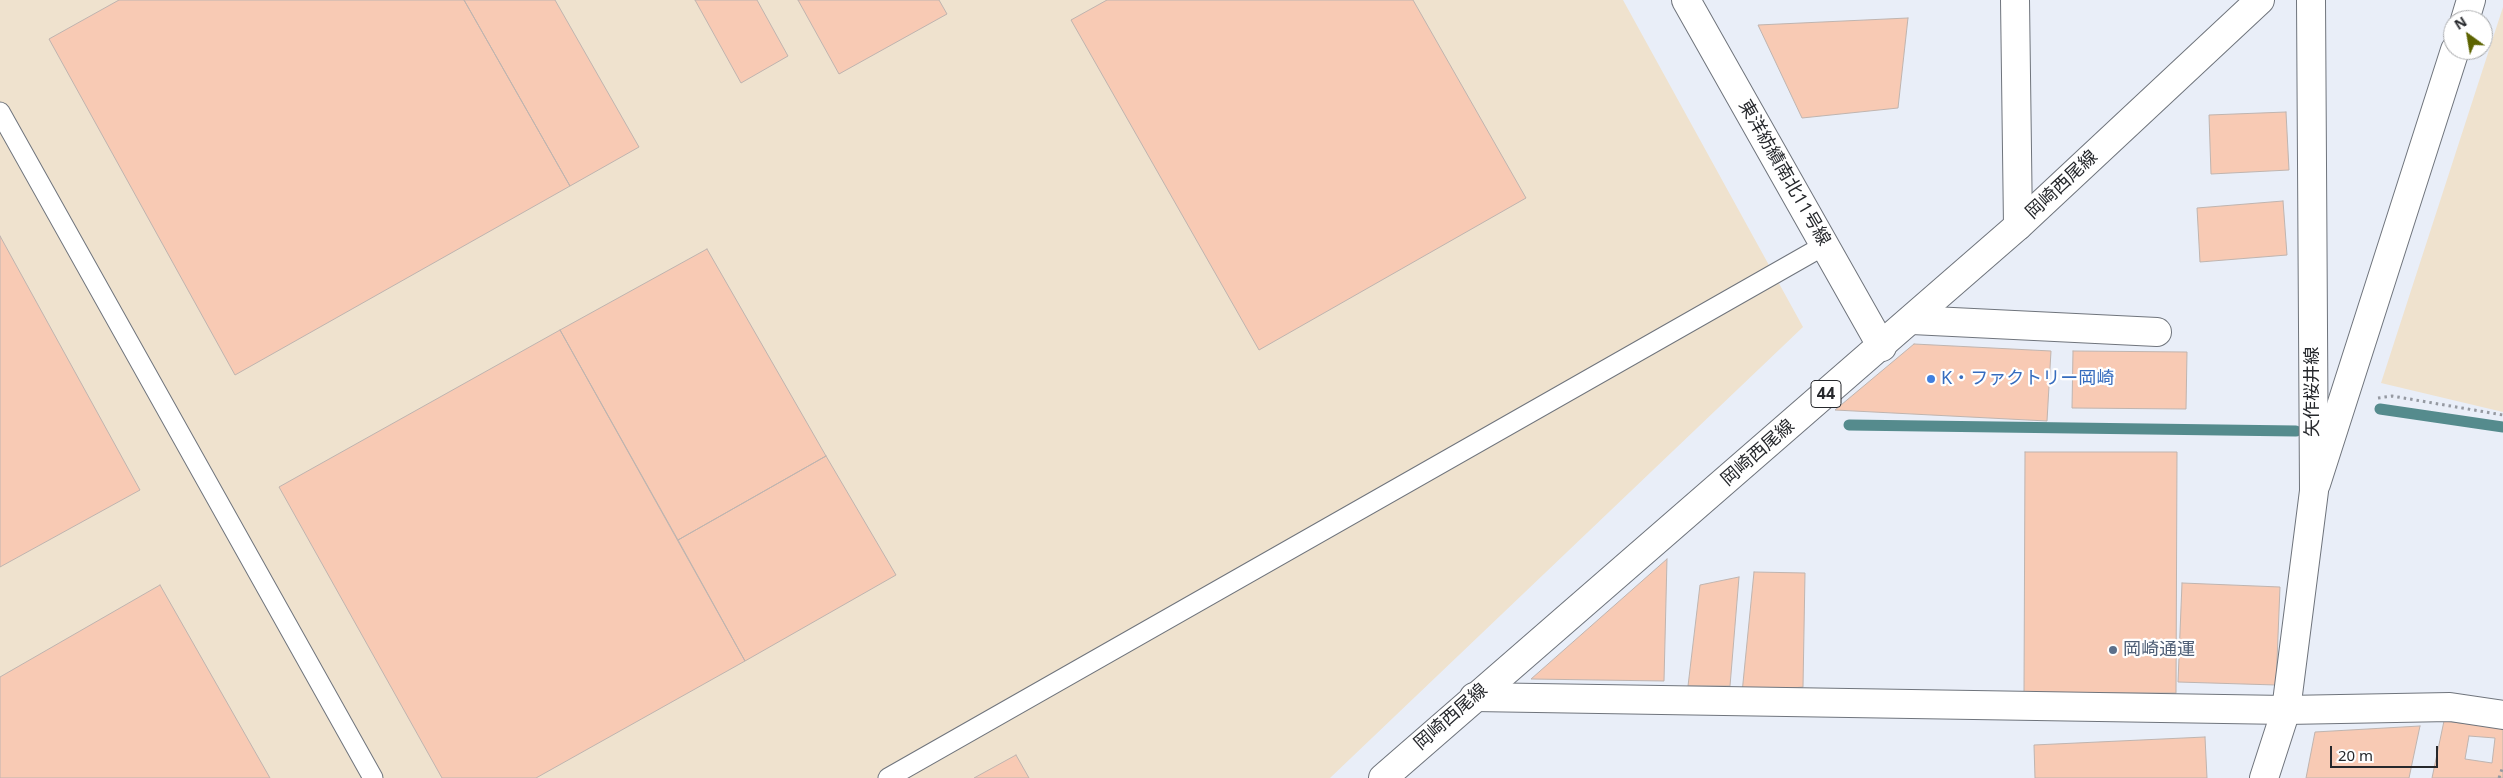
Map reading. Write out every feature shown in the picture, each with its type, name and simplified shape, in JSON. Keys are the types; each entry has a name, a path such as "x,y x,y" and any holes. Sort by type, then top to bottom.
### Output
{"street":[{"name":"東洋紡績南北11号線","path":"1686,0 1882,346"},
{"path":"2015,0 2018,226"},
{"name":"岡崎西尾線","path":"1383,778 2018,226 2260,0"},
{"name":"矢作桜井線","path":"2264,778 2286,710 2314,490 2311,0"},
{"path":"2314,490 2452,60"},
{"path":"1912,320 2157,332"},
{"path":"1474,697 2286,710 2450,707 2503,715"}],"lane":[{"path":"0,112 373,778"},
{"path":"888,778 1825,245"}],"path":[{"path":"2342,402 2392,396 2503,415"},
{"path":"2499,778 2503,766"}],"shaded area":[{"path":"0,0 1623,0 1803,327 1330,778 0,778"},
{"path":"2503,7 2503,412 2381,383 2486,60 2493,60 2493,38"}],"building":[{"path":"119,0 464,0 570,186 235,375 49,39"},
{"path":"464,0 555,0 639,147 570,186"},
{"path":"695,0 757,0 788,56 741,83"},
{"path":"798,0 939,0 947,14 839,74"},
{"path":"1107,0 1413,0 1526,198 1259,350 1071,20"},
{"path":"1908,18 1898,108 1802,118 1758,25"},
{"path":"2286,112 2289,170 2211,174 2209,115"},
{"path":"2283,201 2287,255 2200,262 2197,208"},
{"path":"0,236 140,490 0,567"},
{"path":"707,249 826,456 678,540 560,330"},
{"path":"560,330 745,661 536,778 442,778 279,487"},
{"path":"1914,344 2051,351 2047,421 1835,410"},
{"path":"2073,351 2187,352 2186,409 2072,408"},
{"path":"2025,452 2177,452 2176,693 2024,693"},
{"path":"826,456 896,575 745,661 678,540"},
{"path":"1667,559 1664,681 1531,679"},
{"path":"1754,572 1805,573 1803,687 1742,693"},
{"path":"1739,577 1730,686 1688,686 1700,585"},
{"path":"2182,583 2280,587 2276,685 2178,682"},
{"path":"160,585 270,778 0,778 0,677"},
{"path":"2444,721 2503,728 2503,778 2432,778"},
{"path":"2420,726 2409,778 2306,778 2315,732"},
{"path":"2469,736 2495,738 2492,763 2465,759"},
{"path":"2205,737 2207,778 2035,778 2034,745"},
{"path":"1016,755 1029,778 974,778"}],"waterway":[{"path":"2380,409 2503,427"},
{"path":"1849,425 2296,431"}],"place":[{"name":"K・ファクトリー岡崎","path":"1931,379"},
{"name":"岡崎通運","path":"2113,650"}]}
